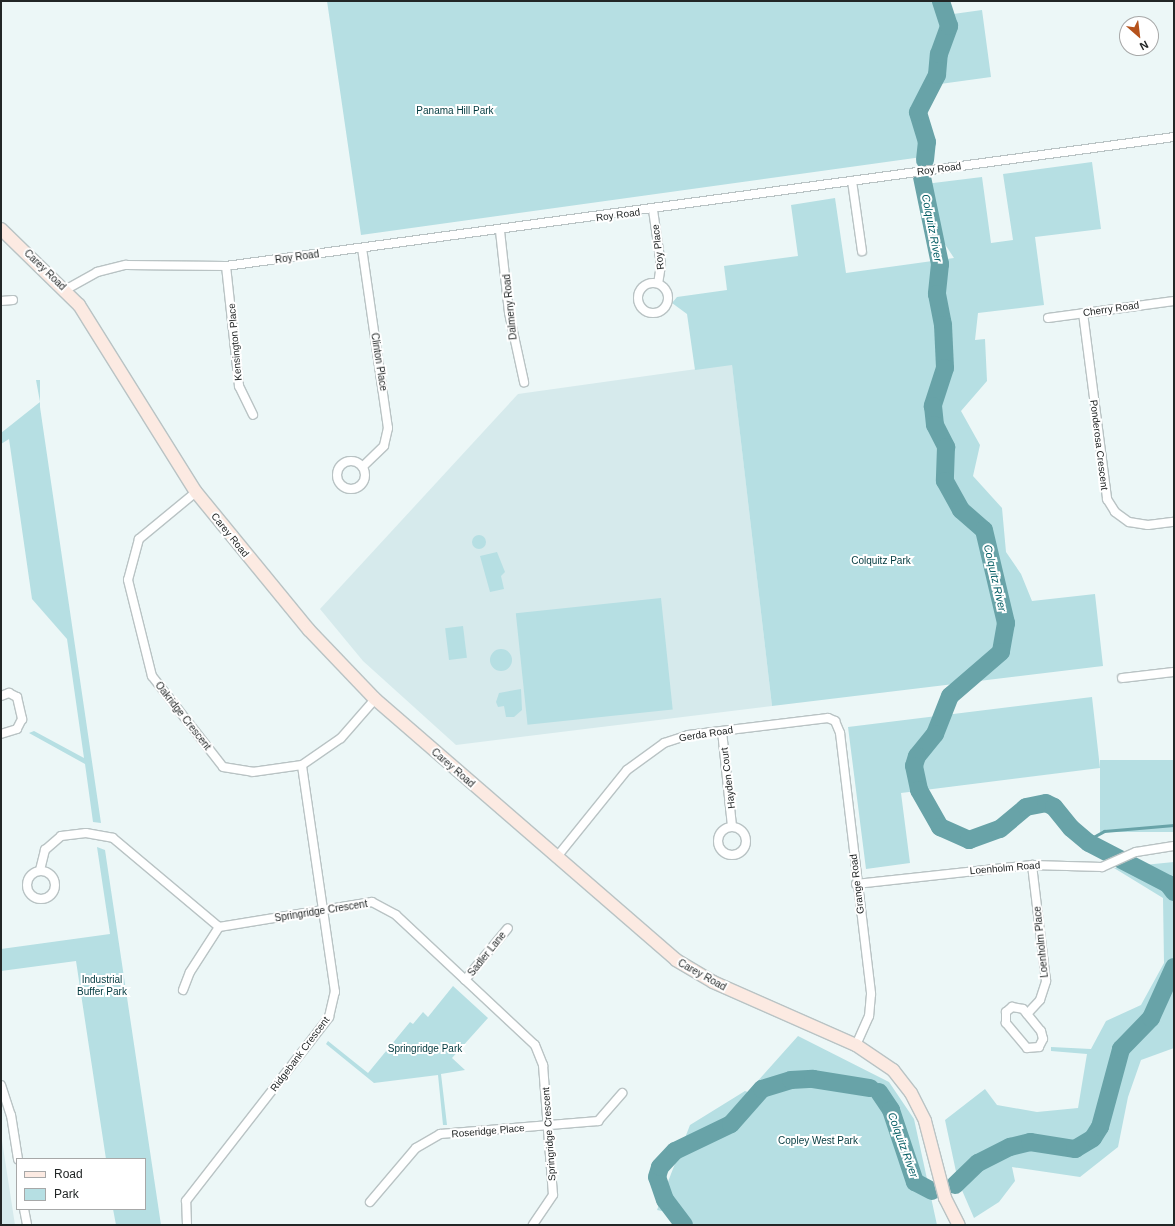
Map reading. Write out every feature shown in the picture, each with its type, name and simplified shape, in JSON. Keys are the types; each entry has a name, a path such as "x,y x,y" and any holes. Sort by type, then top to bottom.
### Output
{"street":[{"name":"Roy Road","path":"65,290 97,272 126,265 226,266 500,231 1174,137"},
{"path":"852,181 862,251"},
{"name":"Roy Place","path":"653,210 661,264 658,283"},
{"name":"Carey Road","path":"1,229 65,290 96,328 196,492 309,630 375,699 656,945 694,972 856,1045 893,1070 911,1093 925,1121 945,1198 959,1225"},
{"name":"Dalmeny Road","path":"500,231 508,313 524,382"},
{"name":"Clinton Place","path":"362,248 388,428 384,446 362,467"},
{"name":"Kensington Place","path":"226,266 240,386 253,415"},
{"path":"1,301 13,300"},
{"name":"Cherry Road","path":"1048,318 1174,301"},
{"name":"Ponderosa Crescent","path":"1083,313 1107,499 1115,512 1129,522 1148,525 1174,522"},
{"name":"Oakridge Crescent","path":"196,492 139,539 128,580 152,676 223,767 253,772 302,765"},
{"path":"1122,678 1174,672"},
{"path":"1,696 9,693 17,697 22,719 17,729 1,734"},
{"path":"302,765 340,738 375,699"},
{"name":"Gerda Road","path":"556,858 638,759 676,738 828,718 835,721"},
{"name":"Grange Road","path":"835,721 840,733 856,884 871,994 869,1016 856,1045"},
{"name":"Hayden Court","path":"722,731 732,826"},
{"name":"Ridgebank Crescent","path":"187,1225 186,1200 329,1017 335,992 302,765"},
{"path":"40,870 45,850 61,836 86,833 113,838 219,927 190,972 183,990"},
{"name":"Loenholm Road","path":"856,884 1032,865 1089,867 1115,862 1128,855 1174,846"},
{"name":"Loenholm Place","path":"1027,1014 1040,1000 1046,981 1032,865"},
{"name":"Springridge Crescent","path":"219,927 372,902 396,915 535,1045 543,1065 550,1126 553,1195 533,1225"},
{"name":"Sadler Lane","path":"465,980 508,928"},
{"path":"1012,1007 1020,1007 1027,1014 1043,1035 1042,1044 1035,1049 1024,1046 1004,1020 1006,1012 1012,1007"},
{"path":"1,1086 11,1115 18,1158"},
{"name":"Roseridge Place","path":"370,1202 416,1148 440,1134 598,1121 622,1093"},
{"path":"24,1210 27,1225"}],"shaded area":[{"path":"732,364 772,706 456,745 363,661 320,609 518,394"},
{"path":"1,1134 15,1225 1,1225"}],"green space":[{"name":"Panama Hill Park","path":"327,1 941,1 946,15 982,10 991,77 940,84 922,103 921,114 930,136 922,157 361,235"},
{"name":"Colquitz Park","path":"1092,162 1101,229 1035,237 1044,305 978,313 975,340 985,339 987,381 961,411 980,445 973,476 1002,508 1006,552 1021,574 1032,601 1095,594 1103,666 772,706 732,365 695,370 687,314 672,303 677,297 727,290 724,266 798,256 791,205 835,198 846,273 954,258 919,205 917,185 982,177 991,243 1013,240 1003,174"},
{"path":"36,380 40,380 40,402"},
{"path":"40,402 101,823 93,822 85,764 29,733 34,731 84,758 67,639 32,599 9,439 1,444 1,433"},
{"path":"479,535 484,537 486,542 484,547 479,549 474,547 472,542 474,537"},
{"path":"497,552 505,572 501,576 504,589 490,592 480,556"},
{"path":"661,598 673,709 528,725 516,613"},
{"path":"463,626 467,658 449,660 445,628"},
{"path":"501,649 505,650 511,656 511,664 505,670 501,671 497,670 491,664 490,660 491,656 497,650"},
{"path":"521,689 522,710 514,717 506,717 504,706 498,707 496,702 499,693"},
{"path":"1092,697 1100,768 901,793 910,863 866,869 848,727"},
{"path":"1100,760 1174,760 1174,832 1100,832"},
{"name":"Industrial Buffer Park","path":"97,847 105,850 161,1225 116,1225 113,1210 146,1210 146,1158 106,1158 76,961 1,971 1,949 110,934"},
{"path":"1174,862 1174,1048 1141,1060 1128,1097 1118,1147 1080,1177 1012,1167 1015,1181 999,1202 974,1218 958,1181 945,1120 985,1089 997,1105 1037,1112 1078,1108 1087,1054 1051,1051 1051,1047 1091,1049 1106,1021 1141,1005 1164,963 1163,898 1114,868"},
{"name":"Springridge Park","path":"453,986 488,1018 452,1058 465,1070 441,1074 447,1125 443,1125 438,1075 374,1083 326,1044 328,1041 368,1073 410,1022 413,1024 423,1012 428,1017"},
{"name":"Copley West Park","path":"798,1036 889,1082 914,1119 937,1225 679,1225 672,1213 657,1210 690,1125 745,1091 748,1092"}],"waterway":[{"name":"Colquitz River","path":"925,160 927,142 918,112 937,75 939,54 949,26 941,1"},
{"name":"Colquitz River","path":"922,177 940,264 937,294 943,325 945,368 933,406 935,425 946,447 945,481 961,510 984,530 1006,623 1001,652 950,696 935,734 917,756 914,766 919,790 940,827 969,840 1000,829 1026,807 1046,803 1054,807 1071,828 1089,843 1168,884 1174,892"},
{"path":"1086,841 1104,831 1174,825"},
{"name":"Colquitz River","path":"955,1185 978,1163 1010,1147 1030,1142 1075,1149 1093,1138 1100,1127 1121,1049 1151,1018 1174,967"},
{"name":"Colquitz River","path":"684,1225 665,1200 657,1177 660,1167 675,1151 731,1124 762,1089 791,1080 813,1079 870,1088"},
{"name":"Colquitz River","path":"879,1092 891,1110 915,1182 932,1191"}]}
